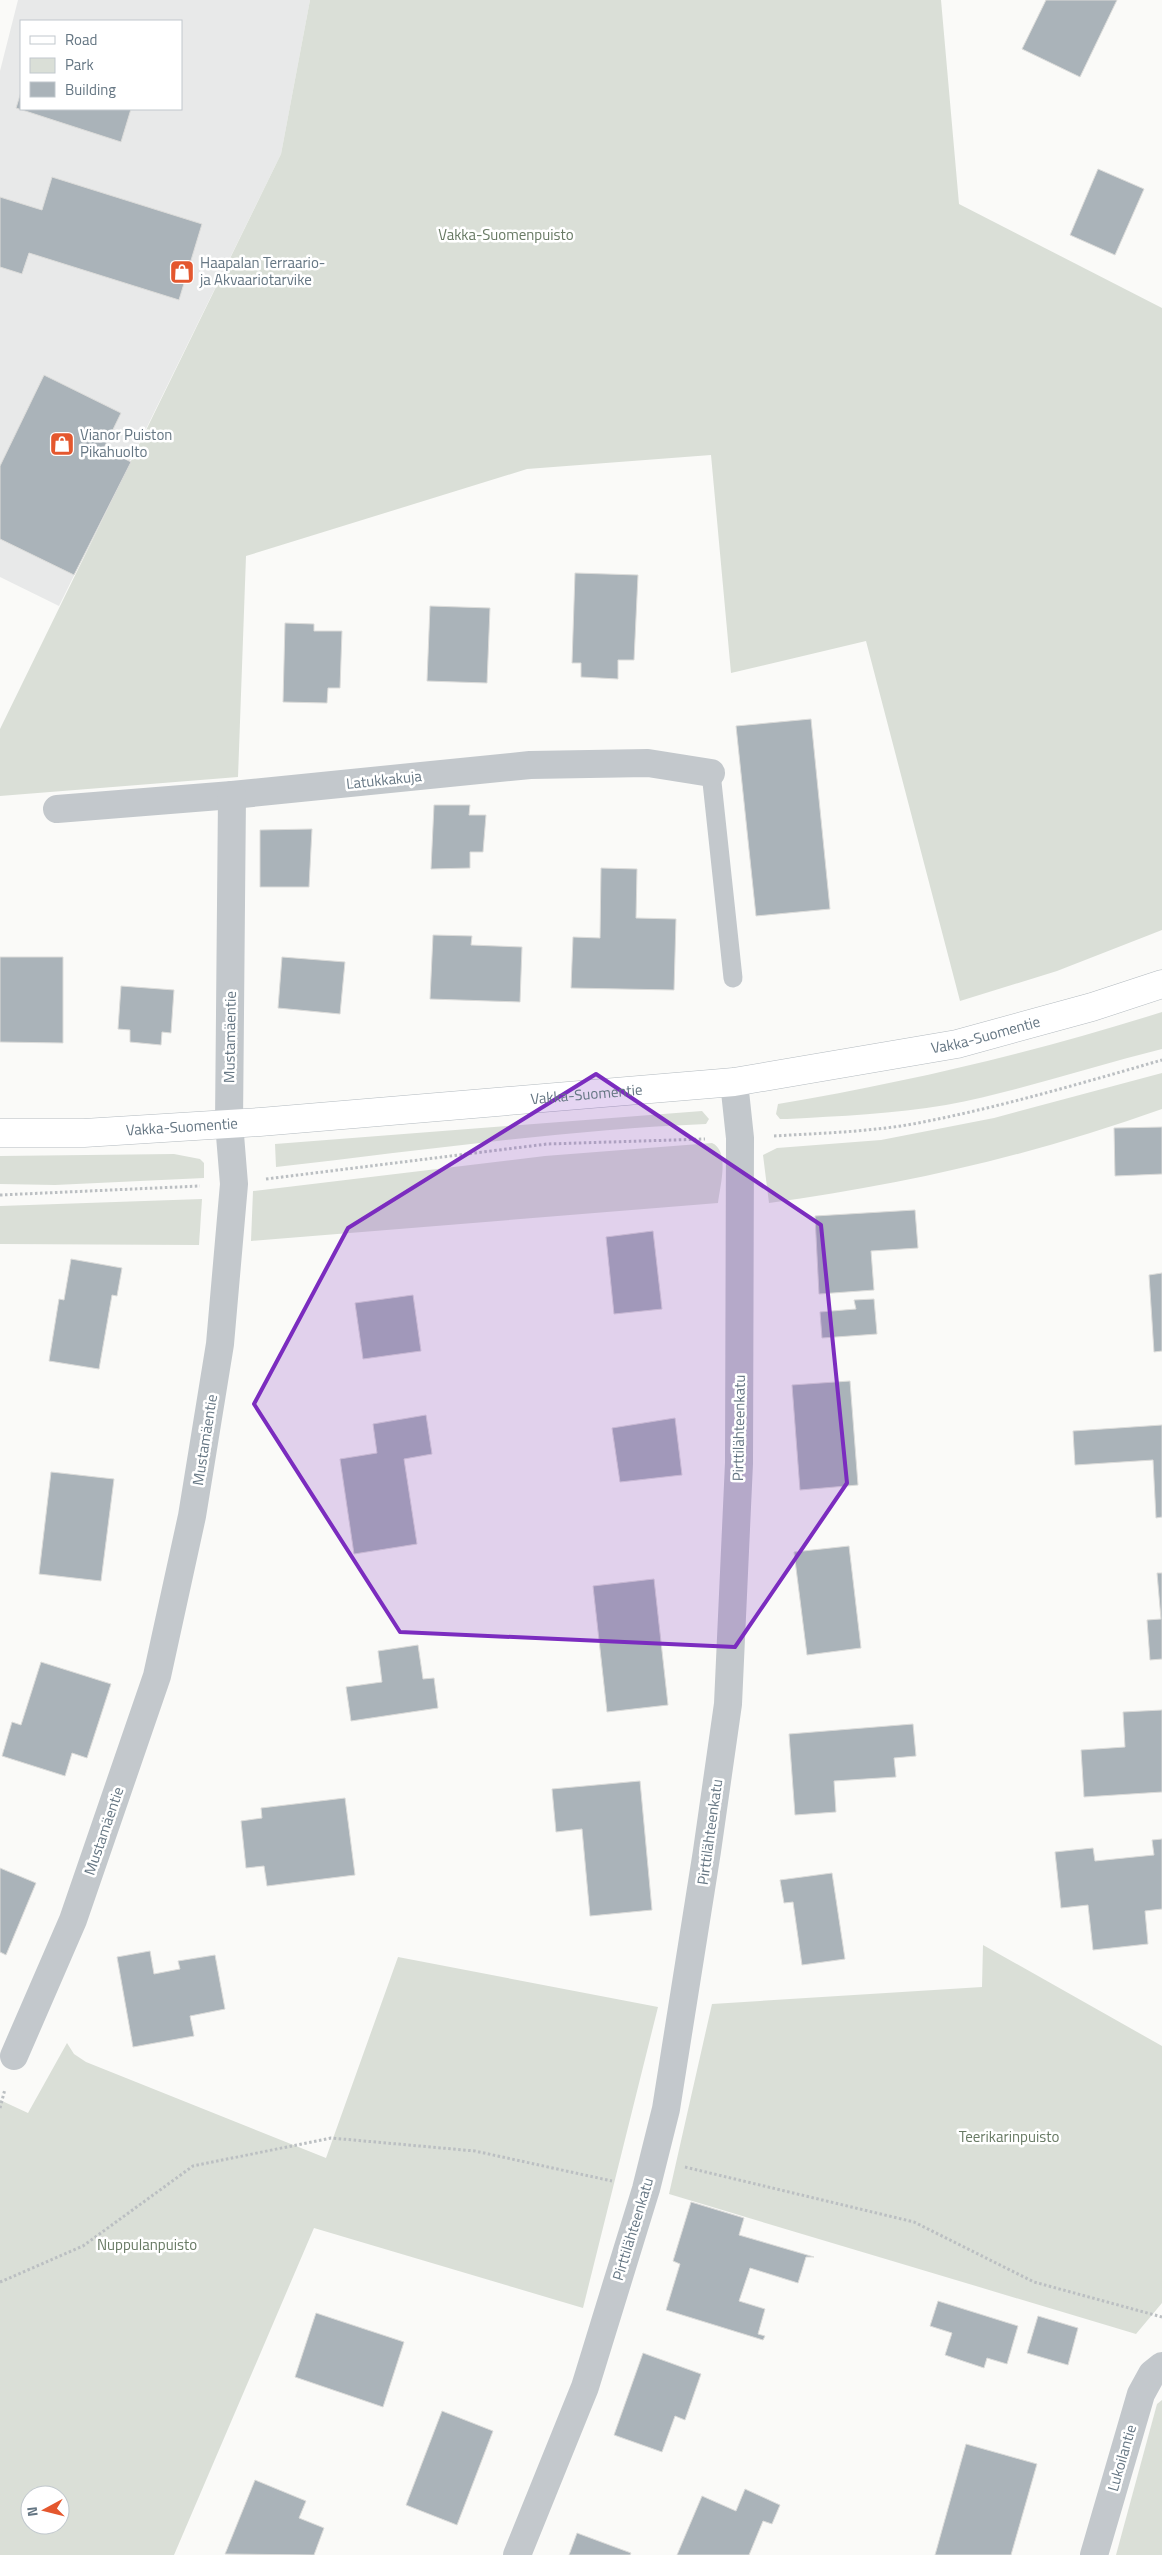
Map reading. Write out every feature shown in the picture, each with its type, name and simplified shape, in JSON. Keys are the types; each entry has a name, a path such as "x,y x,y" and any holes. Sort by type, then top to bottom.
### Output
{"street":[{"name":"Latukkakuja","path":"57,809 232,795 530,765 648,762 711,773"},
{"name":"Mustamäentie","path":"14,2056 73,1920 157,1676 192,1516 220,1344 234,1184 229,1124 232,795"},
{"name":"Vakka-Suomentie","path":"0,1133 84,1133 229,1124 734,1082 957,1044 1092,1007 1162,984"},
{"name":"Pirttilähteenkatu","path":"517,2555 586,2387 646,2189 668,2099 707,1851 728,1704 740,1463 740,1138 734,1082"},
{"name":"Lukoilantie","path":"1094,2555 1141,2394 1152,2374 1162,2366"}],"lane":[{"path":"711,773 733,978"}],"path":[{"path":"0,1195 105,1192 234,1184 547,1144 740,1138 849,1132 918,1123 1064,1088 1162,1060"},
{"path":"0,2282 82,2246 193,2166 331,2138 475,2152 646,2189"},
{"path":"653,2159 914,2222 1034,2282 1162,2317"}],"highlighted area":[{"path":"596,1074 821,1225 847,1483 735,1647 400,1632 254,1404 348,1228"}],"shaded area":[{"path":"18,0 310,0 281,154 59,606 0,577 0,71"}],"green space":[{"name":"Vakka-Suomenpuisto","path":"310,0 941,0 959,204 1162,308 1162,930 1057,971 960,1001 866,641 731,673 711,455 527,469 246,556 238,777 0,796 0,729 281,154"},
{"path":"1162,1012 1162,1049 1027,1086 946,1105 907,1111 787,1119 780,1119 776,1114 778,1104 972,1065 1115,1027"},
{"path":"1162,1073 1162,1109 1114,1126 1065,1141 968,1166 869,1187 769,1203 763,1155 777,1148 881,1140 994,1118"},
{"path":"702,1111 709,1119 706,1124 544,1136 276,1167 275,1144"},
{"path":"712,1143 718,1147 722,1161 722,1179 718,1203 251,1241 253,1191 545,1156"},
{"path":"174,1154 200,1159 204,1163 204,1178 55,1185 0,1184 0,1156"},
{"path":"202,1199 199,1245 0,1244 0,1206"},
{"name":"Teerikarinpuisto","path":"983,1945 1162,2046 1162,2303 1136,2334 669,2194 712,2004 982,1987"},
{"name":"Nuppulanpuisto","path":"398,1957 658,2007 583,2308 314,2228 174,2555 0,2555 0,2100 28,2113 67,2043 74,2054 86,2062 326,2158"},
{"path":"1162,2400 1162,2555 1116,2555 1157,2404"}],"building":[{"path":"1046,0 1117,0 1080,77 1022,49"},
{"path":"20,95 20,109 16,108"},
{"path":"22,110 131,110 121,142"},
{"path":"1098,169 1144,189 1115,255 1070,235"},
{"path":"52,177 202,224 179,300 29,253 22,274 0,267 0,197 42,210"},
{"path":"44,375 121,413 104,448 131,462 74,575 0,539 0,466"},
{"path":"575,573 638,575 634,660 618,660 618,679 581,677 581,663 572,663"},
{"path":"430,606 490,608 487,683 427,681"},
{"path":"285,623 314,624 314,631 342,631 340,688 328,688 327,703 283,702"},
{"path":"811,719 830,909 756,916 736,726"},
{"path":"434,805 470,805 469,815 486,815 483,852 470,852 470,868 431,869"},
{"path":"312,829 309,887 260,887 260,830"},
{"path":"601,868 637,869 636,918 676,919 674,990 571,988 573,937 600,938"},
{"path":"433,935 472,936 471,945 522,947 520,1002 430,999"},
{"path":"0,957 63,957 63,1043 0,1042"},
{"path":"282,957 345,962 340,1014 278,1008"},
{"path":"121,986 174,990 171,1033 162,1032 161,1045 130,1042 130,1030 118,1029"},
{"path":"1162,1127 1162,1174 1115,1176 1114,1128"},
{"path":"915,1210 918,1248 871,1251 874,1290 819,1294 815,1216"},
{"path":"653,1231 662,1309 614,1314 606,1237"},
{"path":"71,1259 122,1268 117,1296 112,1295 99,1369 49,1361 59,1299 64,1300"},
{"path":"1162,1273 1162,1351 1154,1352 1149,1275"},
{"path":"413,1295 421,1351 363,1359 355,1303"},
{"path":"874,1299 877,1334 822,1338 820,1312 856,1309 854,1300"},
{"path":"850,1381 858,1485 800,1490 792,1385"},
{"path":"426,1415 432,1454 404,1459 417,1544 354,1554 340,1459 377,1453 373,1424"},
{"path":"675,1418 682,1475 620,1482 612,1428"},
{"path":"1162,1425 1162,1517 1156,1518 1153,1460 1075,1465 1073,1431"},
{"path":"51,1472 114,1479 101,1581 39,1574"},
{"path":"849,1546 861,1648 807,1655 794,1552"},
{"path":"1157,1573 1162,1573 1162,1659 1150,1660 1147,1620 1161,1619"},
{"path":"654,1579 668,1705 607,1712 593,1586"},
{"path":"418,1645 423,1679 434,1678 438,1708 351,1721 346,1687 382,1682 378,1651"},
{"path":"41,1662 111,1684 87,1758 72,1753 65,1776 2,1756 12,1722 21,1725"},
{"path":"1162,1710 1162,1792 1084,1797 1081,1750 1125,1747 1123,1712"},
{"path":"913,1724 916,1756 894,1758 896,1777 834,1781 836,1812 795,1815 789,1734"},
{"path":"640,1781 652,1910 590,1916 582,1829 556,1832 552,1789"},
{"path":"345,1798 355,1875 267,1886 264,1866 246,1868 241,1821 262,1818 261,1808"},
{"path":"1162,1839 1162,1909 1145,1911 1148,1944 1093,1950 1088,1905 1061,1908 1055,1852 1093,1848 1095,1861 1154,1855 1152,1840"},
{"path":"0,1868 36,1883 6,1955 0,1952"},
{"path":"832,1873 845,1959 802,1965 793,1902 784,1903 780,1880"},
{"path":"150,1951 154,1974 180,1969 178,1961 215,1955 225,2009 190,2016 194,2036 133,2047 117,1957"},
{"path":"691,2202 744,2218 739,2235 814,2257 806,2257 798,2283 750,2268 739,2301 765,2309 758,2334 765,2336 763,2340 666,2310 680,2264 673,2261"},
{"path":"938,2301 1018,2326 1007,2364 987,2358 984,2368 945,2355 952,2333 930,2326"},
{"path":"316,2313 404,2342 383,2407 295,2377"},
{"path":"1038,2316 1078,2328 1068,2365 1027,2353"},
{"path":"643,2353 701,2374 685,2420 675,2416 662,2452 614,2435"},
{"path":"442,2411 493,2431 457,2525 406,2505"},
{"path":"966,2444 1037,2464 1011,2555 935,2555"},
{"path":"255,2480 306,2501 299,2518 324,2528 314,2555 225,2554"},
{"path":"745,2489 780,2505 772,2524 763,2521 749,2555 677,2555 702,2496 736,2511"},
{"path":"577,2533 631,2553 630,2555 569,2555"}],"place":[{"name":"Haapalan Terraario- ja Akvaariotarvike","path":"182,272"},
{"name":"Vianor Puiston Pikahuolto","path":"62,444"}]}
